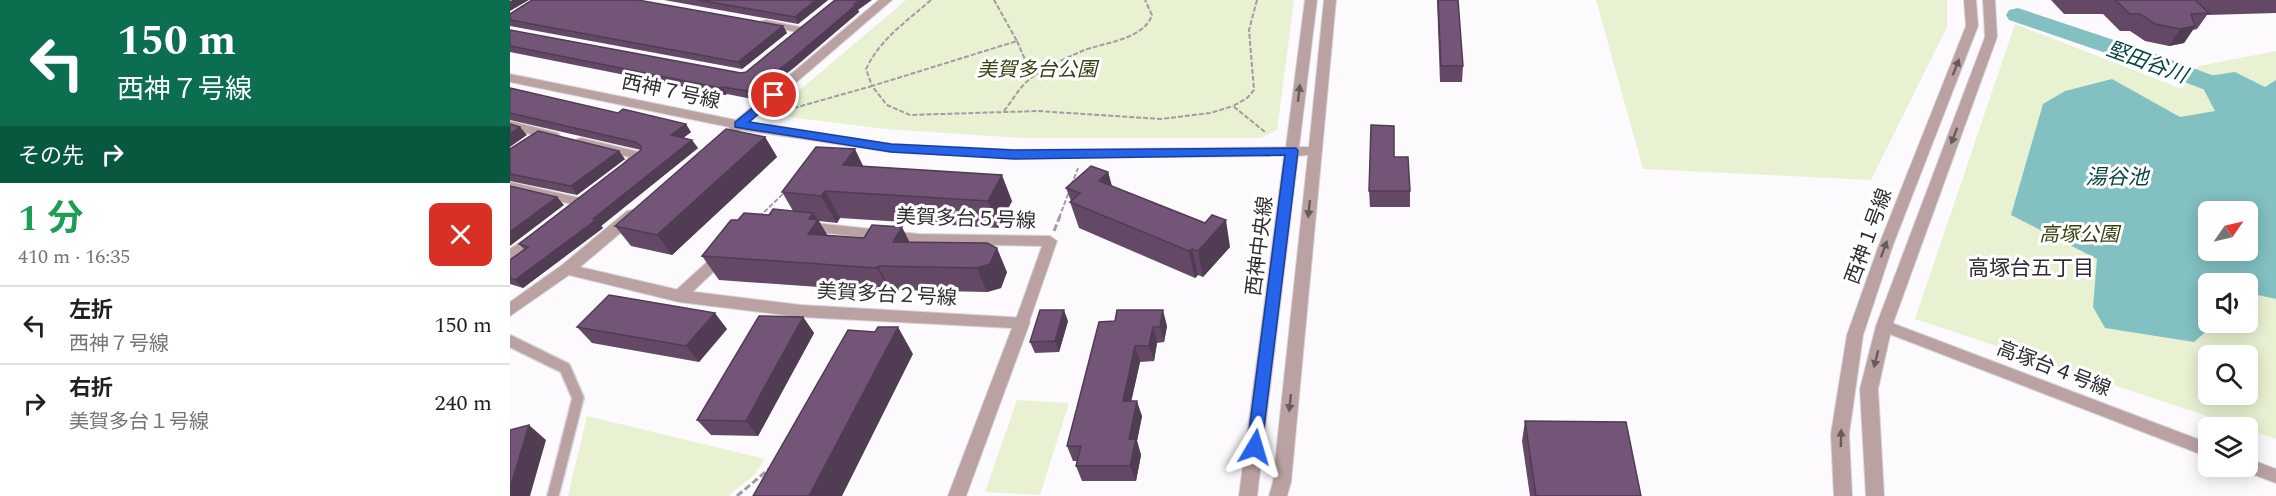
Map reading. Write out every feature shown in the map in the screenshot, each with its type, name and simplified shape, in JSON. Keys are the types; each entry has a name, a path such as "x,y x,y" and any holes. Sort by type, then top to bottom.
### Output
{"street":[{"path":"724,137 886,0"},
{"name":"西神中央線","path":"1248,496 1311,0"},
{"path":"1278,496 1282,482 1330,0"},
{"name":"西神１号線","path":"1843,496 1840,434 1855,335 1886,245 1972,26 1970,0"},
{"path":"1875,496 1869,389 1884,326 1991,37 1989,0"},
{"path":"757,22 805,26 792,37"},
{"name":"西神７号線","path":"510,78 739,124 891,148 1014,154 1315,151"},
{"path":"510,125 640,156 623,169"},
{"path":"526,144 541,133"},
{"path":"510,186 584,199 563,216"},
{"path":"510,310 567,269 646,203"},
{"name":"美賀多台５号線","path":"791,225 919,239 1050,241 1022,322"},
{"path":"510,256 545,229"},
{"path":"679,296 735,243"},
{"name":"美賀多台２号線","path":"567,269 679,296 801,310 1022,322"},
{"path":"957,496 1022,322"},
{"name":"高塚台４号線","path":"1884,326 2198,446"},
{"path":"510,341 565,368 578,398 553,496"},
{"path":"2258,469 2276,476"}],"path":[{"path":"931,0 884,37 874,50 866,69 877,98 892,109 910,115 1004,111 1170,119 1213,114 1247,98 1254,90 1249,30 1257,0"},
{"path":"994,0 1030,70 1037,75"},
{"path":"1004,111 1028,80 1081,51 1134,34 1149,24 1152,15 1145,0"},
{"path":"788,110 1017,41"},
{"path":"1233,106 1265,132"},
{"path":"1050,241 1078,168"},
{"path":"755,222 792,185"},
{"path":"737,496 767,471 773,461"}],"green space":[{"name":"美賀多台公園","path":"906,0 1294,0 1277,130 1261,138 1022,138 885,129 782,116 781,106"},
{"path":"1596,0 1947,0 1947,27 1871,180 1643,169"},
{"name":"高塚公園","path":"2015,24 2182,89 2199,66 2276,51 2276,439 2258,433 2258,417 2210,417 1915,319"},
{"path":"1017,400 1069,403 1040,495 985,492"},
{"path":"587,416 765,459 754,475 728,496 568,496"}],"water":[{"name":"湯谷池","path":"2235,72 2265,87 2276,80 2276,299 2258,295 2258,273 2198,273 2198,333 2204,333 2194,342 2105,328 2093,307 2097,259 2011,215 2043,104 2065,91 2112,79 2180,117 2215,111 2204,90 2208,76"}],"building":[{"path":"532,0 638,0 783,26 738,62 510,20 510,14"},
{"path":"699,0 816,0 795,17"},
{"path":"835,0 860,0 790,61 778,70 775,69 748,91 720,88 510,46 510,30 741,73 746,72"},
{"path":"1438,0 1458,0 1463,66 1441,66"},
{"path":"2115,0 2195,0 2209,13 2191,14 2195,26 2180,29 2155,24 2140,14 2130,14"},
{"path":"510,88 618,113 623,109 686,124 671,135 692,140 593,219 596,220 515,280 510,278 510,260 528,247 519,244 641,150 641,146 635,142 510,113"},
{"path":"510,124 520,127 510,134"},
{"path":"1371,125 1394,126 1394,157 1408,157 1410,191 1369,191"},
{"path":"726,129 765,137 657,235 615,226"},
{"path":"538,131 619,151 571,186 510,174 510,149"},
{"path":"816,147 855,149 843,165 1002,175 988,201 825,191 821,196 782,192"},
{"path":"1091,166 1108,172 1099,181 1205,223 1212,215 1226,220 1198,251 1192,249 1189,251 1070,202 1080,193 1066,188"},
{"path":"510,186 557,197 510,232"},
{"path":"773,209 813,213 809,219 818,220 808,234 864,238 872,225 902,227 893,242 987,243 997,248 990,264 977,268 878,266 877,268 702,256 731,220 738,220 744,213 769,215"},
{"path":"609,295 715,313 686,346 577,327"},
{"path":"1040,310 1064,310 1055,341 1030,342"},
{"path":"1117,310 1163,310 1160,327 1153,327 1149,346 1135,346 1123,401 1137,401 1129,439 1136,439 1130,466 1076,466 1081,446 1067,446 1099,322 1115,321"},
{"path":"759,316 803,317 746,421 697,420"},
{"path":"878,327 898,327 809,496 753,496 848,330 875,332"},
{"path":"1525,421 1626,422 1641,496 1536,496"},
{"path":"529,425 510,488 510,430"}],"waterway":[{"name":"堅田谷川","path":"2018,15 2141,57 2276,109"}],"district":[{"name":"高塚台五丁目","path":"2031,268"}],"route":[{"path":"774,95 739,124 891,148 1014,154 1292,151 1255,447"}]}
